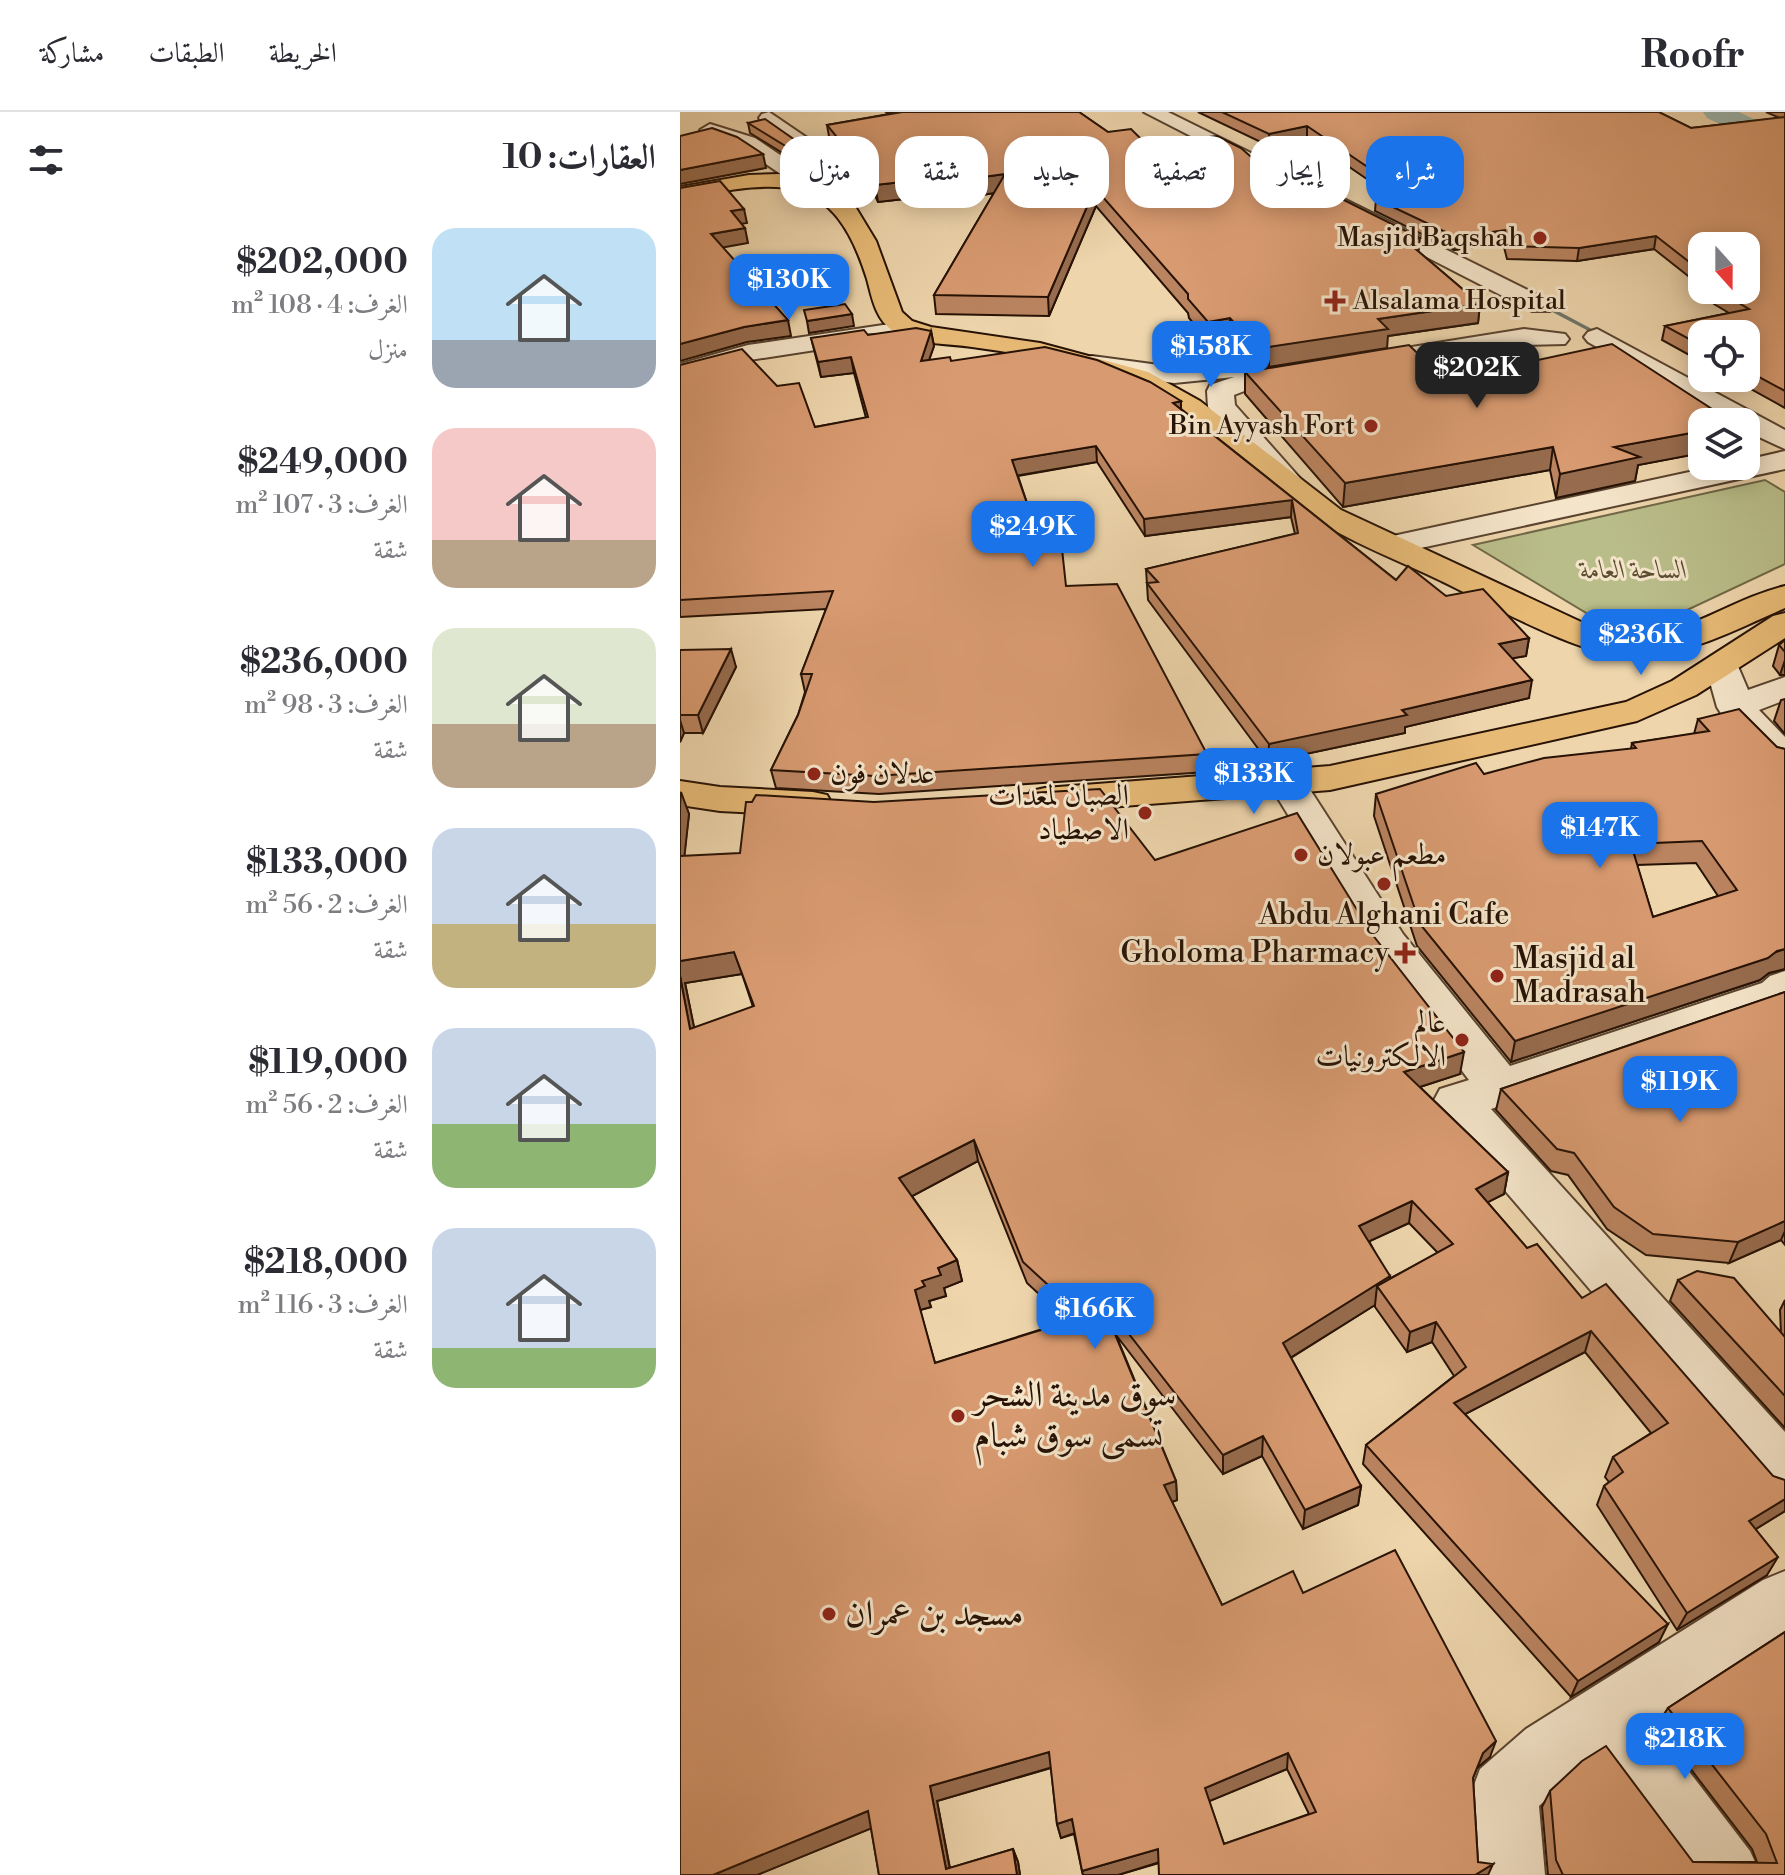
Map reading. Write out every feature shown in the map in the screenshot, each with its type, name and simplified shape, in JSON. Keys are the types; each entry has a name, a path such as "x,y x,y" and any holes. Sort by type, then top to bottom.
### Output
{"main road":[{"path":"680,193 746,181 780,179"},
{"path":"844,208 875,267 889,315 910,329 1092,364 1138,378 1179,396 1330,516 1582,635 1618,646 1652,647 1785,596"},
{"path":"1492,593 1594,655 1610,679 1602,699 1495,741"},
{"path":"1015,801 1174,792 1330,778 1637,710 1684,688 1785,623"},
{"path":"680,793 720,799 849,807"}],"street":[{"path":"780,165 725,131 703,131 797,112"},
{"path":"1153,112 1532,313"},
{"path":"769,118 795,136"},
{"path":"1092,364 1174,375 1207,374 1511,327 1532,313 1569,305"},
{"path":"1532,313 1532,331 1556,339"},
{"path":"1292,486 1222,407 1220,391 1241,383 1508,339 1556,339 1596,324 1785,441"},
{"path":"680,372 748,353 910,329"},
{"path":"1393,545 1785,460"},
{"path":"1722,664 1735,707 1785,759"},
{"path":"1735,707 1785,688"},
{"path":"1287,782 1388,944 1500,1086"},
{"path":"1785,987 1778,994 1709,1019 1457,1102 1785,1474"},
{"path":"1510,1875 1504,1793 1549,1752 1785,1602"},
{"path":"1606,1716 1726,1875"}],"green space":[{"name":"الساحة العامة","path":"1765,480 1785,492 1785,564 1651,627 1627,630 1608,626 1473,545"}],"building":[{"path":"902,112 1079,112 1108,132 1131,129 1138,136 1125,136 1125,208 1234,208 1234,144 1250,156 1250,208 1350,208 1350,203 1420,238 1405,240 1480,304 1378,319 1388,329 1269,347 1263,339 1247,337 1230,318 1208,322 1188,299 1188,294 1109,204 1109,136 1004,136 1004,174 988,176 988,136 895,136 895,183 879,185 879,136 836,136 827,125"},
{"path":"1222,112 1659,112 1691,128 1785,117 1785,391 1760,378 1760,320 1695,320 1749,309 1741,304 1760,304 1760,232 1688,232 1688,261 1656,236 1579,248 1509,246 1505,230 1456,237 1395,208 1464,208 1464,136 1366,136 1366,166 1350,155 1350,136 1322,136 1307,126 1269,134"},
{"path":"765,119 789,136 780,136 780,143 748,123"},
{"path":"712,128 737,137 763,154 680,170 680,136"},
{"path":"1004,176 1004,208 1086,208 1048,297 934,295 985,208 988,208"},
{"path":"720,181 744,209 731,211 745,228 711,234 788,320 744,327 680,344 680,188"},
{"path":"845,304 852,314 807,321 804,310"},
{"path":"1688,321 1688,338 1665,326"},
{"path":"916,328 931,331 921,361 950,357 951,361 1045,347 1097,360 1150,382 1181,401 1173,403 1396,580 1408,566 1446,596 1483,589 1529,638 1499,644 1532,680 1402,710 1407,715 1269,744 1147,583 1158,582 1146,569 1298,533 1292,500 1144,519 1096,446 1012,460 1031,515 1058,512 1066,586 1117,584 1207,754 875,776 771,770 798,715 812,674 801,674 833,591 680,600 680,365 742,349 777,386 799,383 815,427 868,417 851,357 818,362 811,338 864,330 868,335"},
{"path":"1612,344 1710,408 1688,408 1688,434 1614,447 1640,457 1560,474 1553,447 1345,483 1245,372 1409,345 1438,373 1521,360 1524,363"},
{"path":"731,649 698,715 680,715 680,650"},
{"path":"1739,709 1777,747 1785,749 1785,949 1768,958 1515,1041 1420,924 1376,794 1476,763 1484,774 1544,758 1636,748 1632,743 1709,731 1698,719","holes":["1702,841 1737,890 1653,917 1631,844"]},
{"path":"1100,789 1155,860 1297,813 1372,934 1464,1052 1404,1072 1508,1172 1476,1189 1527,1248 1537,1244 1582,1298 1606,1284 1773,1476 1785,1480 1785,1499 1749,1521 1778,1557 1687,1613 1604,1486 1623,1472 1613,1457 1668,1423 1591,1331 1454,1403 1668,1624 1578,1681 1366,1445 1466,1367 1436,1322 1410,1332 1377,1286 1453,1244 1412,1201 1359,1226 1390,1276 1283,1343 1361,1486 1305,1510 1263,1436 1223,1455 1108,1307 1101,1311 1105,1310 1176,1481 1164,1485 1222,1605 1293,1571 1303,1593 1395,1550 1496,1741 1483,1753 1473,1778 1478,1862 1493,1864 1475,1875 1159,1875 1158,1849 1082,1871 1072,1819 1057,1824 1049,1752 930,1786 946,1869 1013,1849 1017,1875 879,1875 868,1811 713,1875 680,1875 680,976 690,1029 754,1006 734,952 680,961 680,856 740,853 746,802 752,802 756,795 874,802","holes":["974,1140 1023,1262 1083,1317 935,1363 915,1290 925,1286 922,1281 941,1275 938,1268 957,1260 899,1178","1288,1753 1316,1812 1224,1844 1205,1788"]},
{"path":"1785,992 1785,1221 1738,1242 1653,1234 1614,1207 1574,1153 1557,1149 1501,1089"},
{"path":"1697,1271 1734,1278 1785,1337 1785,1396 1678,1280"},
{"path":"1785,1632 1785,1875 1563,1875 1556,1860 1550,1791 1582,1761 1606,1746 1693,1862 1777,1863 1766,1834 1668,1708"}],"waterway":[{"path":"1717,112 1785,146"},
{"path":"1539,303 1602,336"}],"place":[{"name":"Masjid Baqshah","path":"1540,238"},
{"name":"Alsalama Hospital","path":"1335,301"},
{"name":"Bin Ayyash Fort","path":"1371,426"},
{"name":"عدلان فون","path":"814,774"},
{"name":"الصبان لمعدات الاصطياد","path":"1145,813"},
{"name":"مطعم عبولان","path":"1301,855"},
{"name":"Abdu Alghani Cafe","path":"1384,884"},
{"name":"Gholoma Pharmacy","path":"1405,953"},
{"name":"Masjid al Madrasah","path":"1497,976"},
{"name":"عالم الالكترونيات","path":"1462,1040"},
{"name":"سوق مدينة الشحر تسمى سوق شبام","path":"958,1416"},
{"name":"مسجد بن عمران","path":"829,1614"}]}
